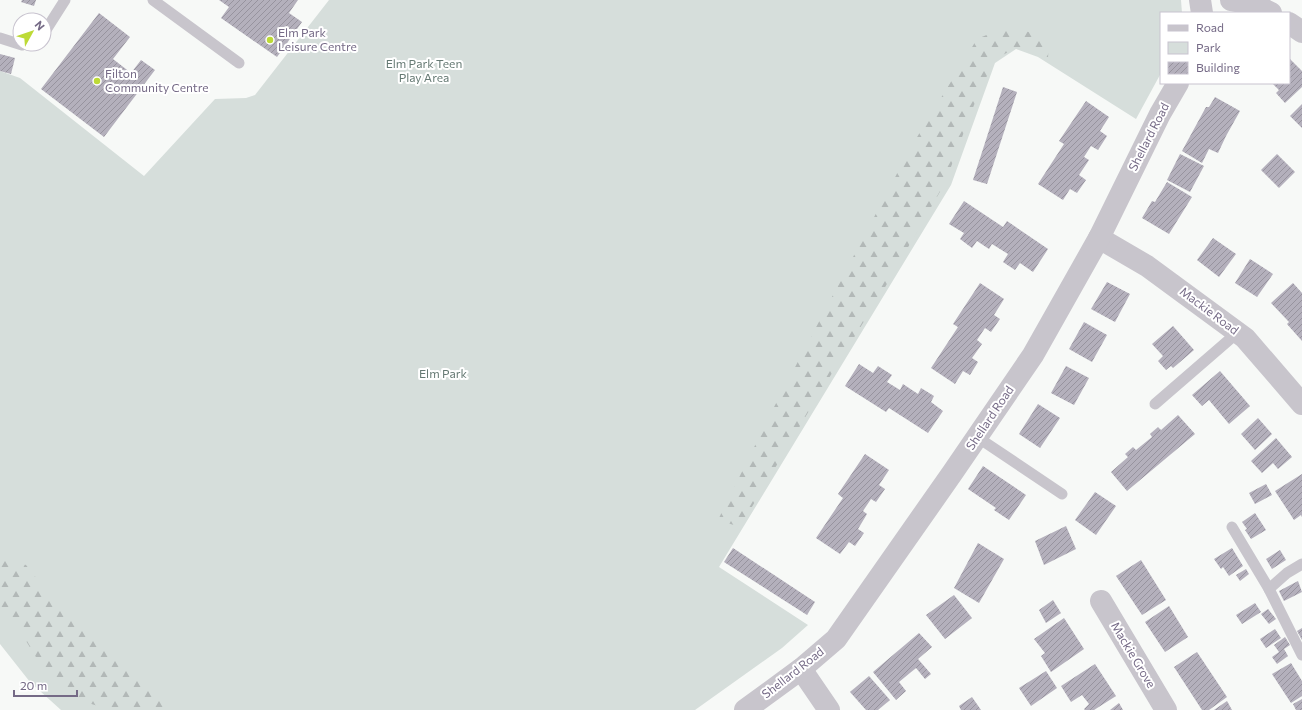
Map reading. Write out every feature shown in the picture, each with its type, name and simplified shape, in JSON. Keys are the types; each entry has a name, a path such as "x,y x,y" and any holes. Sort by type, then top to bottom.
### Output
{"street":[{"path":"1200,0 1202,12"},
{"path":"1231,0 1245,2 1269,12"},
{"path":"1290,24 1302,32"},
{"name":"Shellard Road","path":"745,710 801,669 836,639 977,437 1033,355 1099,238 1160,114 1177,84"},
{"name":"Mackie Road","path":"1099,238 1147,266 1245,338 1302,404"},
{"name":"Mackie Grove","path":"1100,601 1166,710"},
{"path":"801,669 829,710"}],"lane":[{"path":"52,20 65,0"},
{"path":"153,0 239,63"},
{"path":"0,38 12,42"},
{"path":"1155,404 1237,333"},
{"path":"977,437 1062,494"},
{"path":"1232,527 1269,589 1302,655"},
{"path":"1269,589 1302,564"}],"green space":[{"name":"Elm Park","path":"329,0 1181,0 1182,12 1160,12 1160,75 1136,119 1038,57 1016,49 995,63 951,185 719,567 808,625 782,648 695,710 61,710 30,682 0,644 0,71 20,78 144,176 215,99 246,98 255,95"},
{"path":"1008,26 1049,38 1048,58 1017,47 994,60 974,105 945,183 884,289 816,399 740,527 718,520 773,409 911,147 977,39"},
{"path":"0,554 26,565 52,598 142,681 180,710 103,710 98,706 85,702 47,675 23,636 0,605"}],"building":[{"path":"22,0 36,0 34,6 21,2"},
{"name":"Elm Park Leisure Centre","path":"219,0 298,0 289,13 302,22 277,57 221,18 229,7"},
{"name":"Filton Community Centre","path":"99,13 130,37 113,59 131,73 141,60 155,70 104,137 41,89"},
{"path":"0,54 15,58 11,74 0,71"},
{"path":"1290,59 1302,71 1302,87 1285,103 1276,93 1279,90 1273,84 1290,84"},
{"path":"1003,87 1017,92 987,184 973,180"},
{"path":"1215,97 1240,111 1218,153 1209,149 1202,163 1182,151 1206,107 1209,107"},
{"path":"1086,101 1109,117 1100,131 1107,136 1098,150 1091,146 1084,157 1089,160 1079,175 1086,180 1077,193 1070,189 1063,200 1038,184 1064,144 1059,141"},
{"path":"1302,104 1302,128 1290,116"},
{"path":"1180,154 1204,166 1190,192 1167,180"},
{"path":"1277,154 1295,172 1279,188 1261,170"},
{"path":"1167,182 1192,197 1169,234 1142,218 1152,201 1155,202"},
{"path":"964,201 1003,227 1007,221 1048,249 1033,272 1020,263 1015,270 1003,262 1008,254 992,244 989,249 977,241 972,248 960,239 964,233 949,224"},
{"path":"1213,238 1236,254 1219,277 1197,260"},
{"path":"1250,259 1273,274 1257,297 1235,283"},
{"path":"1107,282 1130,294 1115,322 1091,309"},
{"path":"980,283 1004,299 994,315 1000,319 991,332 985,328 977,340 982,344 972,358 978,362 970,375 963,371 955,384 931,368 958,327 953,324"},
{"path":"1293,283 1302,293 1302,341 1287,324 1289,322 1271,303"},
{"path":"1084,322 1107,335 1092,362 1069,349"},
{"path":"1173,326 1194,350 1173,368 1171,366 1166,370 1158,361 1163,356 1152,344"},
{"path":"859,364 873,373 878,366 892,375 887,382 900,390 903,384 918,394 921,388 934,396 931,402 943,411 928,433 889,408 886,412 845,386"},
{"path":"1066,366 1089,378 1074,405 1051,393"},
{"path":"1220,371 1250,406 1229,424 1209,400 1202,406 1192,395"},
{"path":"1038,404 1060,418 1040,448 1019,434"},
{"path":"1178,415 1195,434 1127,491 1111,472 1128,457 1125,454 1133,447 1136,450 1152,437 1150,434 1158,427 1161,430"},
{"path":"1258,418 1272,434 1255,450 1241,434"},
{"path":"1276,438 1292,457 1278,469 1273,463 1262,473 1251,461"},
{"path":"865,454 889,470 879,485 885,489 876,502 871,499 863,511 867,514 858,529 864,533 855,546 849,542 840,554 816,538 843,498 838,494"},
{"path":"983,466 1026,495 1009,520 994,510 996,508 968,489"},
{"path":"1302,474 1302,517 1301,515 1294,520 1275,491"},
{"path":"1266,484 1272,495 1255,504 1249,493"},
{"path":"1095,492 1116,506 1096,535 1075,520"},
{"path":"1255,513 1266,530 1251,539 1242,522"},
{"path":"1066,526 1076,549 1044,565 1035,541"},
{"path":"978,543 1004,559 979,603 954,588"},
{"path":"733,548 815,602 807,615 724,562"},
{"path":"1232,548 1243,566 1229,576 1223,567 1221,569 1214,559"},
{"path":"1280,550 1286,560 1272,569 1266,559"},
{"path":"1141,560 1166,600 1142,615 1116,576"},
{"path":"1246,569 1249,574 1240,581 1236,575"},
{"path":"1298,581 1302,592 1284,601 1279,591"},
{"path":"954,595 972,618 945,639 926,615"},
{"path":"1053,600 1061,613 1046,623 1039,610"},
{"path":"1255,603 1261,612 1242,624 1236,615"},
{"path":"1169,606 1188,637 1165,652 1145,622"},
{"path":"1268,609 1276,619 1269,624 1261,614"},
{"path":"1064,618 1084,649 1051,672 1041,656 1045,653 1034,639"},
{"path":"1302,628 1302,640 1297,631"},
{"path":"1275,629 1281,638 1266,648 1260,639"},
{"path":"919,633 932,647 918,659 931,674 925,679 916,668 899,682 906,691 896,700 873,672"},
{"path":"1285,637 1290,645 1284,649 1288,656 1277,664 1272,657 1279,652 1274,645"},
{"path":"1197,652 1227,697 1209,710 1202,710 1174,667"},
{"path":"1291,663 1302,681 1302,696 1291,703 1272,674"},
{"path":"1095,664 1116,696 1094,710 1085,710 1084,709 1089,704 1082,695 1071,702 1061,686"},
{"path":"1046,671 1057,688 1031,706 1019,688"},
{"path":"869,676 890,700 878,710 866,710 850,692"},
{"path":"972,697 981,710 961,710 959,706"},
{"path":"1302,699 1302,710 1296,710 1293,704"},
{"path":"1227,701 1232,710 1214,710"},
{"path":"1119,703 1123,710 1110,710"}],"place":[{"name":"Elm Park Leisure Centre","path":"270,40"},
{"name":"Filton Community Centre","path":"97,81"}],"park label":[{"name":"Elm Park Teen Play Area","path":"424,71"}]}
